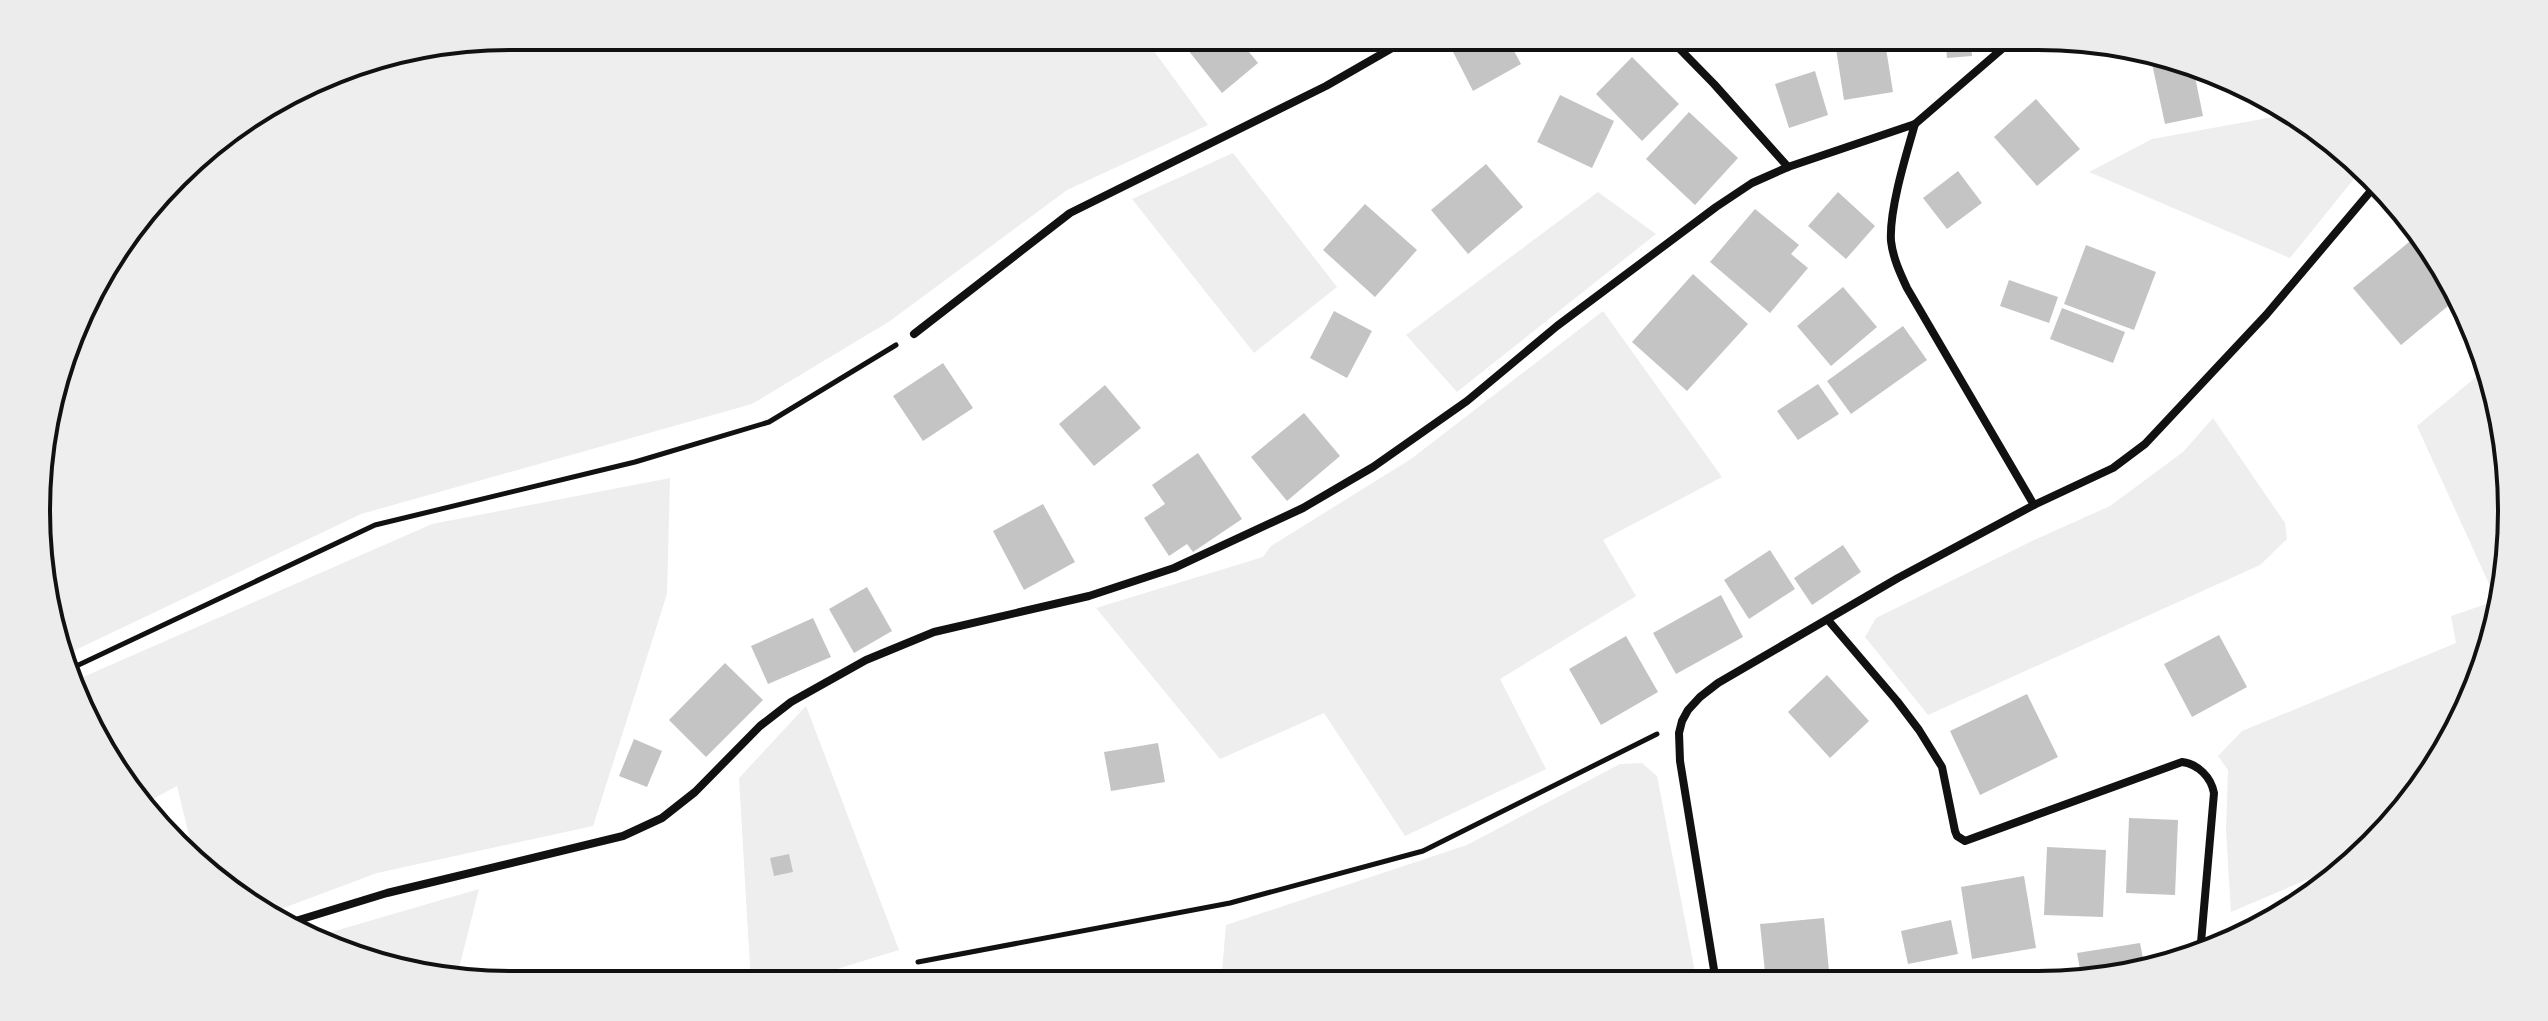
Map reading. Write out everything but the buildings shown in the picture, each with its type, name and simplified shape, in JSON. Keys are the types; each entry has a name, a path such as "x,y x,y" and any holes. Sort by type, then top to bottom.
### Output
{"street":[{"path":"914,334 1070,213 1326,86 1388,50"},
{"path":"1681,50 1788,167"},
{"path":"299,920 387,893 623,836 662,818 695,792 760,726 791,702 866,660 934,632 1089,596 1174,568 1303,508 1373,467 1467,401 1557,326 1752,183 1788,167 1915,124 2001,50"},
{"path":"1915,124 1899,182 1891,238 1895,261 1907,288 2034,505"},
{"path":"1714,971 1680,761 1679,733 1688,710 1718,683 1898,578 2034,505 2113,468 2145,444 2266,315 2370,192"},
{"path":"1828,620 1919,730 1942,767 1955,831 1965,841 2182,762 2191,763 2202,772 2212,782 2214,793 2201,941"}],"path":[{"path":"77,666 375,525 635,462 769,422 914,334"},
{"path":"918,962 1230,903 1423,851 1682,721"}],"shaded area":[{"path":"1153,50 1208,125 1067,190 890,321 752,404 361,514 72,652 54,571 51,480 59,421 74,362 85,334 112,280 164,207 230,145 307,97 362,74 391,66 480,51"},
{"path":"2275,117 2318,145 2355,177 2290,258 2089,172 2152,139"},
{"path":"1233,153 1337,287 1254,353 1132,199"},
{"path":"1598,192 1656,234 1457,392 1406,335"},
{"path":"1603,311 1722,477 1603,540 1636,596 1500,679 1546,769 1405,836 1324,713 1220,759 1096,608 1263,557 1271,546 1411,459"},
{"path":"2478,376 2489,421 2497,480 2497,541 2491,588 2417,426"},
{"path":"2213,418 2285,523 2287,539 2260,565 1928,715 1865,637 1876,618 2110,506 2183,452"},
{"path":"670,478 667,594 593,826 377,873 280,909 230,876 190,841 177,786 152,799 112,741 81,678 432,524"},
{"path":"2488,603 2474,659 2451,714 2403,791 2363,836 2321,874 2231,912 2226,831 2228,770 2218,756 2242,731 2456,643 2451,616"},
{"path":"806,706 899,950 830,971 750,971 739,778"},
{"path":"1642,763 1657,776 1695,971 1222,971 1226,925 1467,845 1620,764"},
{"path":"479,889 459,968 391,955 327,933"}]}
